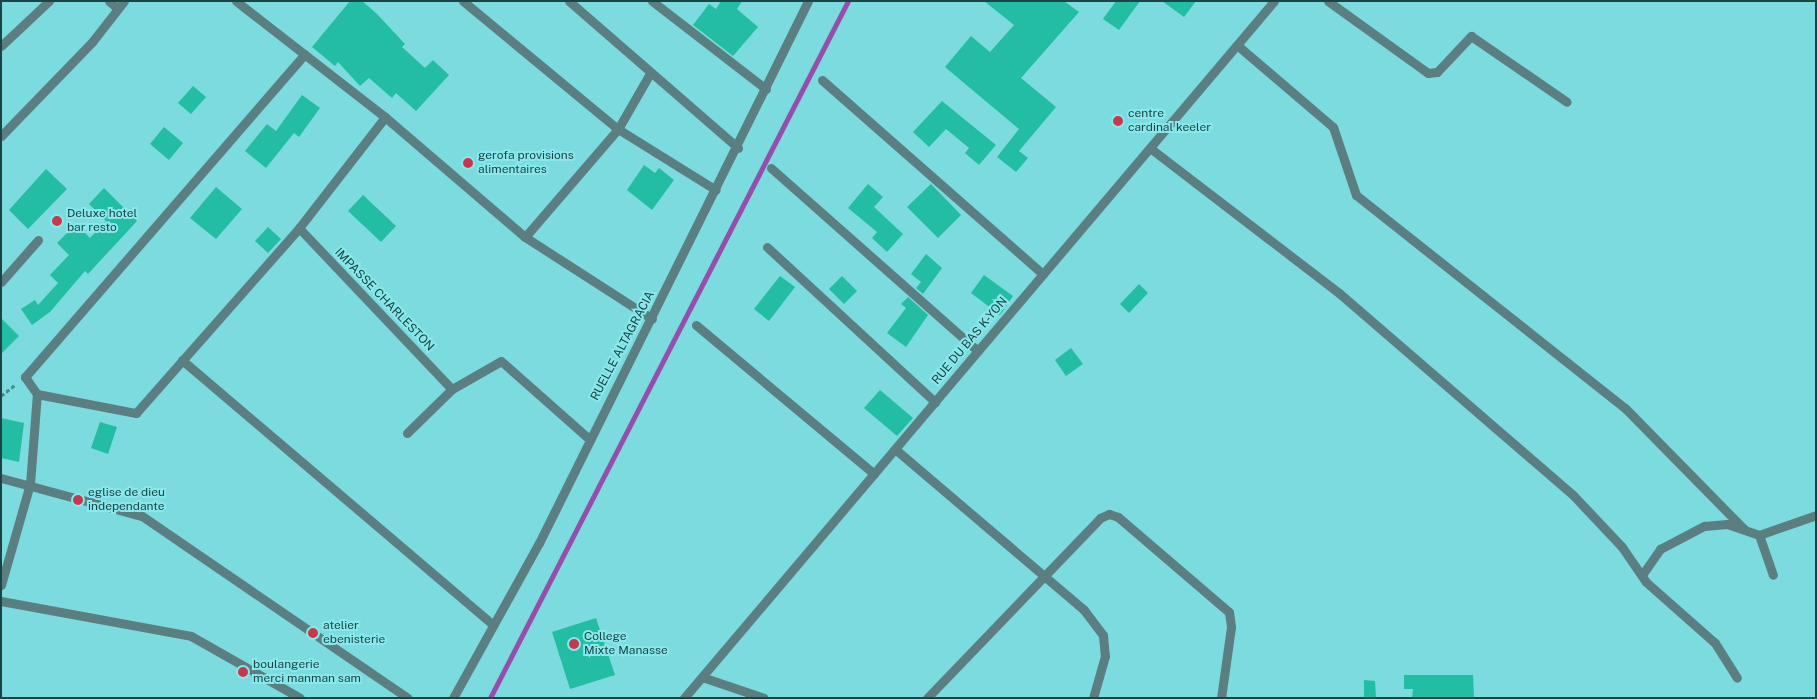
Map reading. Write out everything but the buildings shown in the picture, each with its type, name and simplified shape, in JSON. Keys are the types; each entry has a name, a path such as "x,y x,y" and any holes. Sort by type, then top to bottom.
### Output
{"street":[{"path":"1,46 49,1"},
{"path":"1,136 92,42 120,5 110,1"},
{"path":"236,1 385,117 525,237 652,319"},
{"path":"463,1 618,129 716,190"},
{"path":"569,1 649,75 738,148"},
{"path":"652,1 766,89"},
{"name":"RUELLE ALTAGRACIA","path":"453,698 494,625 588,438 652,319 738,148 808,1"},
{"name":"RUE DU BAS K-YON","path":"684,698 1274,1"},
{"path":"1328,1 1428,73 1437,72 1471,36 1567,102"},
{"path":"1237,45 1333,127 1356,195 1625,408 1745,530"},
{"path":"1,584 30,484 37,394 25,377 306,54"},
{"path":"525,237 618,129 649,75"},
{"path":"822,80 1043,274"},
{"path":"37,394 136,413 299,228 385,117"},
{"path":"1150,148 1339,293 1573,495 1612,534 1642,576 1715,643 1737,678"},
{"path":"771,168 978,351"},
{"name":"IMPASSE CHARLESTON","path":"299,228 452,389"},
{"path":"1,282 38,240"},
{"path":"767,246 935,402"},
{"path":"696,325 874,474"},
{"path":"182,360 494,625"},
{"path":"407,433 452,389 501,361 588,438"},
{"path":"895,449 1084,610 1103,635 1105,656 1092,698"},
{"path":"1,478 30,484 142,516 408,698"},
{"path":"1642,576 1660,549 1679,536 1704,526 1728,524 1759,535 1816,515"},
{"path":"927,698 1100,518 1118,517 1229,612 1231,627 1221,698"},
{"path":"1759,535 1773,575"},
{"path":"1,601 191,636 300,698"},
{"path":"702,677 764,698"}],"path":[{"path":"1,396 25,377"}],"waterway":[{"path":"490,698 848,1"}],"place":[{"name":"centre cardinal keeler","path":"1118,121"},
{"name":"gerofa provisions alimentaires","path":"468,163"},
{"name":"Deluxe hotel bar resto","path":"57,221"},
{"name":"eglise de dieu independante","path":"78,500"},
{"name":"atelier ebenisterie","path":"313,633"},
{"name":"College Mixte Manasse","path":"574,644"},
{"name":"boulangerie merci manman sam","path":"243,672"}]}
